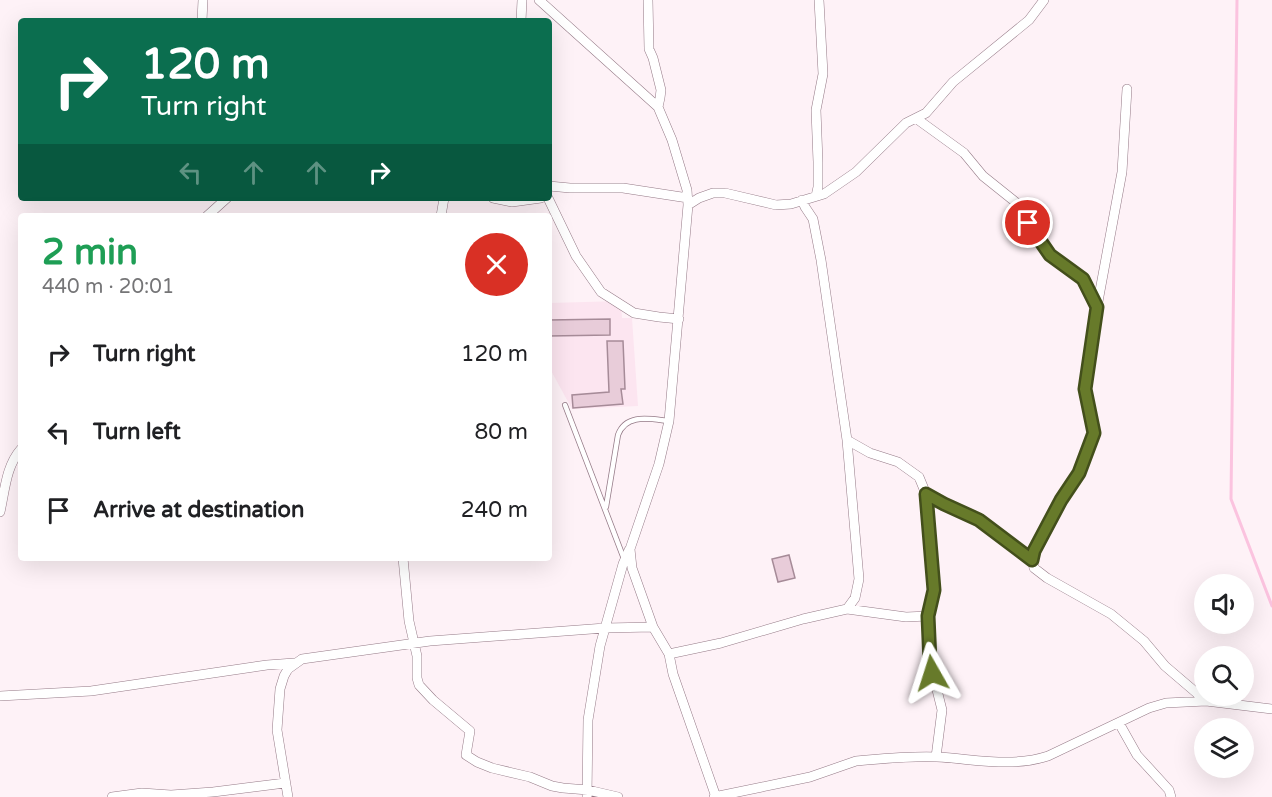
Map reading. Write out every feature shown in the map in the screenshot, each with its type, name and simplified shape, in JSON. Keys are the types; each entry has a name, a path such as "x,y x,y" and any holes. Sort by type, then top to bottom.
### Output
{"street":[{"path":"201,18 203,0"},
{"path":"520,18 522,0"},
{"path":"539,0 657,107 672,140 687,190 688,202 669,421 656,474 630,549 624,559 600,646 588,720 587,794"},
{"path":"648,0 649,49 661,90 657,107"},
{"path":"816,196 818,186 816,110 823,74 819,0"},
{"path":"552,186 623,189 688,202 713,193 725,193 776,205 791,204 824,194 856,172 906,123 926,113 952,82 1029,20 1044,0"},
{"path":"1127,89 1122,172 1097,307 1085,389 1094,433 1079,473 1061,500 1034,551 1032,560 1034,568 1047,578 1111,614 1144,641 1165,666 1194,691"},
{"path":"917,118 964,153 983,176 1018,204 1050,255 1083,279 1097,307"},
{"path":"802,200 813,219 847,440 859,579 855,598 847,609"},
{"path":"210,213 223,201"},
{"path":"549,201 576,256 601,292 634,313 679,319"},
{"path":"847,440 870,453 898,462 920,477 926,494 934,590 928,616 930,662 942,710 936,757"},
{"path":"0,512 9,469 18,453"},
{"path":"926,494 979,520 1032,560"},
{"path":"630,549 632,568 653,627 669,654 673,674 715,797 810,777 856,761 936,757 1004,763 1034,760 1048,756 1149,708 1166,703 1194,702"},
{"path":"403,561 409,621 417,656 419,685 470,731 465,754 492,768 531,777 552,786 587,794 618,797"},
{"path":"669,654 721,643 803,619 847,609 906,617 928,616"},
{"path":"288,797 277,730 280,689 288,669 302,659 413,642 604,628 653,627"},
{"path":"0,696 91,691 267,665 297,663"},
{"path":"1247,706 1272,709"},
{"path":"1119,723 1137,755 1168,790 1171,797"},
{"path":"112,797 142,793 171,795 213,792 285,783"}],"lane":[{"path":"565,405 624,559"},
{"path":"605,510 618,435 623,425 643,418 669,421"}],"shaded area":[{"path":"621,301 622,318 632,318 638,406 572,409 552,372 552,303"}],"building":[{"path":"610,319 610,335 552,336 552,320"},
{"path":"607,341 623,341 625,389 621,389 623,404 573,408 572,395 609,392"},
{"path":"789,555 795,578 778,582 772,559"}],"waterway":[{"path":"1237,0 1231,499 1272,606"}],"route":[{"path":"932,673 928,616 934,590 926,494 979,520 1032,560 1034,551 1061,500 1079,473 1094,433 1085,389 1097,307 1083,279 1050,255 1028,223"}]}
